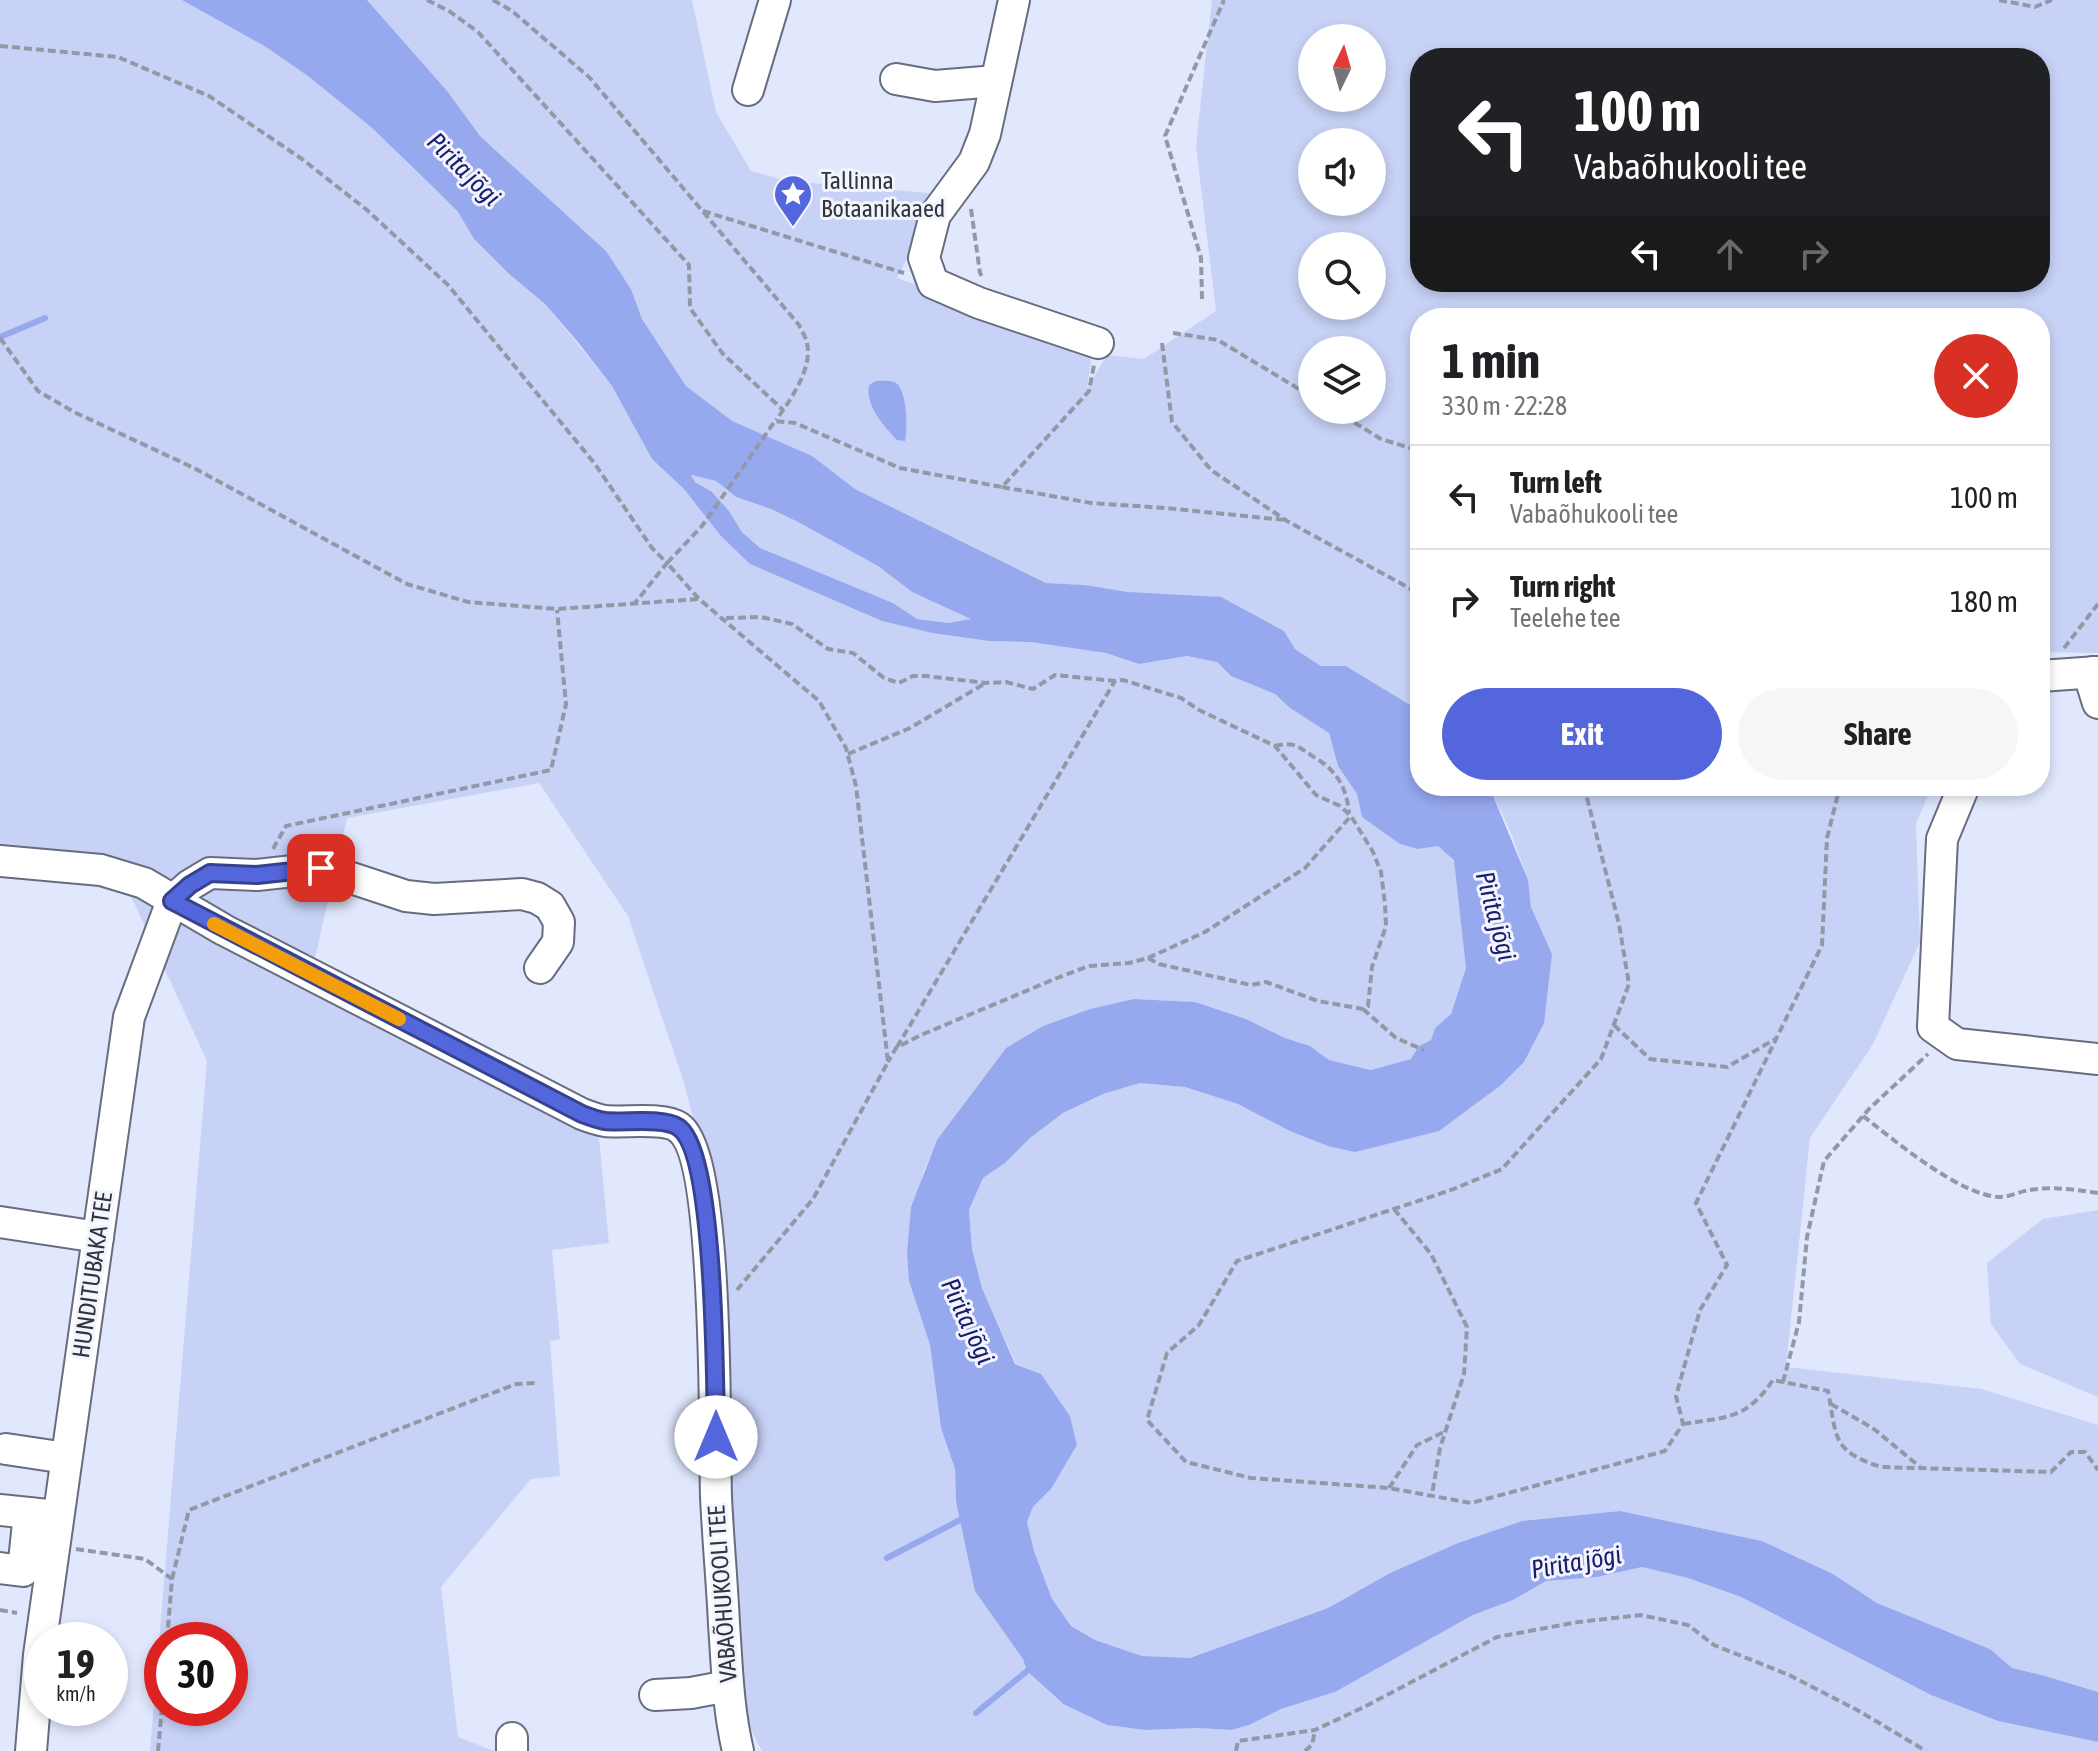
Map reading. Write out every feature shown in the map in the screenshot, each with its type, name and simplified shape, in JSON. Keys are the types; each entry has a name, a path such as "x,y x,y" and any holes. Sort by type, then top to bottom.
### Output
{"street":[{"path":"748,90 775,0"},
{"path":"1014,0 985,134 974,162 935,215 924,258 933,283 979,303 1098,343"},
{"path":"896,79 935,86 996,81"},
{"path":"2050,675 2096,672 2092,684 2098,703"},
{"path":"1960,796 1942,839 1933,1027 1957,1044 2098,1059"},
{"name":"VABAÕHUKOOLI TEE","path":"0,861 101,870 144,883 172,901 582,1114 602,1121 666,1123 677,1126 687,1136 695,1159 715,1322 716,1495 731,1723 738,1751"},
{"path":"172,901 210,873 257,875 321,868 406,896 434,899 512,894 537,898 550,906 559,922 558,942 540,968"},
{"name":"HUNDITUBAKA TEE","path":"31,1751 39,1655 35,1522 66,1458 129,1017 172,901"},
{"path":"0,1222 98,1237"},
{"path":"6,1449 66,1458"},
{"path":"0,1568 23,1571 35,1522"},
{"path":"655,1695 691,1693 728,1686"}],"path":[{"path":"427,0 478,32 689,265 690,308 723,354 783,410"},
{"path":"1202,299 1201,258 1165,136 1224,0"},
{"path":"1999,0 2035,7 2052,0"},
{"path":"495,1 512,11 589,77 799,325 808,345 804,370 783,410 702,526 635,603"},
{"path":"0,46 118,57 209,96 335,184 448,285 595,464 652,548 699,599 819,701 848,754 856,786 888,1062"},
{"path":"974,162 971,210 980,273 986,282"},
{"path":"699,210 933,283"},
{"path":"1173,333 1218,340 1298,389"},
{"path":"0,338 38,391 74,412 194,468 407,584 468,602 557,609 699,599"},
{"path":"1002,487 1089,391 1098,343"},
{"path":"1162,343 1172,422 1211,470 1287,521 1410,589"},
{"path":"775,421 795,423 900,468 1091,503 1287,521"},
{"path":"1357,424 1381,439 1410,448"},
{"path":"2050,666 2098,604"},
{"path":"257,875 286,826 551,770 566,704 557,609"},
{"path":"724,618 761,617 792,624 828,649 853,653 884,678 899,683 913,676 926,676 986,683 1006,682 1033,689 1055,675 1123,680 1181,698 1199,710 1275,746 1316,795 1340,806 1350,816 1373,852 1381,872 1386,926 1372,967 1368,1006 1363,1009"},
{"path":"715,1322 751,1270 813,1199 896,1048 1115,681"},
{"path":"848,754 910,728 986,683"},
{"path":"896,1048 1089,966 1129,963 1148,958 1205,932 1305,868 1350,816 1348,799 1338,777 1327,763 1288,743 1275,746"},
{"path":"1587,796 1619,924 1629,984 1601,1059 1502,1169 1451,1190 1237,1261 1199,1325 1167,1353 1147,1420 1186,1462 1251,1478 1389,1488 1471,1503 1665,1451 1683,1424 1676,1396 1700,1310 1727,1265 1696,1203 1822,945 1827,838 1838,796"},
{"path":"1148,958 1159,964 1251,985 1266,982 1278,989 1318,1001 1363,1009 1396,1038 1424,1050"},
{"path":"1614,1025 1650,1059 1727,1067 1777,1038"},
{"path":"1783,1382 1799,1322 1807,1237 1824,1161 1863,1116 1929,1053 1933,1027"},
{"path":"1863,1116 1929,1167 1981,1193 2001,1197 2032,1189 2098,1193"},
{"path":"1394,1209 1431,1254 1467,1327 1464,1374 1445,1432 1432,1494"},
{"path":"1683,1424 1737,1416 1761,1398 1773,1380 1828,1391 1838,1441 1855,1459 1881,1467 2051,1472 2071,1452 2085,1452 2098,1470"},
{"path":"168,1622 172,1579 189,1510 516,1384 535,1383"},
{"path":"1831,1404 1874,1429 1921,1468"},
{"path":"1389,1488 1417,1445 1445,1432"},
{"path":"35,1522 145,1559 172,1579"},
{"path":"0,1610 17,1613"},
{"path":"1236,1751 1238,1741 1315,1730 1381,1699 1497,1637 1578,1622 1641,1615 1688,1625 1714,1645 1803,1682 1926,1751"},
{"path":"158,1751 160,1726"},
{"path":"1305,1751 1312,1745 1315,1730"}],"shaded area":[{"path":"0,0 182,0 266,47 309,76 371,127 458,212 474,239 545,304 612,386 652,459 684,489 750,564 882,621 932,633 1106,653 1139,664 1187,656 1217,662 1231,676 1275,694 1290,708 1329,733 1338,766 1357,794 1362,817 1418,849 1438,846 1455,860 1466,968 1451,1014 1435,1028 1431,1040 1419,1046 1411,1059 1372,1070 1329,1060 1310,1046 1195,1002 1134,999 1090,1009 1043,1026 1006,1048 937,1141 923,1173 907,1254 909,1281 930,1345 941,1428 955,1469 956,1501 970,1560 1027,1671 1062,1704 1107,1725 1145,1730 1231,1730 1281,1709 1335,1692 1473,1615 1513,1600 1546,1581 1597,1577 1642,1567 1688,1578 1741,1597 1931,1695 1998,1721 2098,1742 2098,1751 762,1751 747,1722 731,1596 709,1178 684,1083 628,916 539,783 347,818 309,984 599,1139 609,1243 552,1250 560,1339 550,1341 560,1476 531,1479 441,1587 458,1737 494,1751 150,1751 152,1726 248,1726 248,1622 161,1622 207,1061 131,896 113,864 0,851"},
{"path":"367,0 692,0 716,112 751,171 787,181 941,194 897,278 1093,347 1087,388 1107,355 1144,359 1216,311 1196,146 1212,0 2098,0 2098,653 2050,652 2050,308 1410,308 1410,705 1346,666 1322,666 1295,649 1284,631 1128,592 1046,583 855,489 811,456 732,422 686,386 642,319 631,289 606,251 480,136 448,92"},
{"path":"691,475 716,481 736,497 798,522 878,566 912,592 972,619 948,623 917,619 893,603 760,548 742,532 712,492 695,482"},
{"path":"1494,796 1928,796 1916,824 1920,942 1873,1044 1810,1138 1786,1367 1982,1389 2098,1425 2098,1692 2012,1668 1990,1649 1877,1603 1833,1574 1762,1541 1620,1511 1522,1521 1458,1543 1390,1573 1328,1608 1190,1658 1142,1656 1095,1640 1071,1626 1052,1600 1027,1522 1033,1507 1051,1489 1077,1445 1070,1416 1041,1374 1016,1364 982,1288 972,1249 969,1210 983,1178 1063,1113 1103,1094 1140,1083 1185,1087 1238,1104 1328,1146 1552,954 1531,907 1528,880"},
{"path":"2098,1210 2098,1397 2020,1364 1991,1324 1987,1263 2043,1219"}],"water":[{"name":"Pirita jõgi","path":"182,0 367,0 448,92 480,136 606,251 631,289 642,319 686,386 732,421 812,456 855,489 1046,583 1128,592 1221,597 1284,631 1295,649 1321,666 1346,666 1410,705 1410,796 1493,796 1528,880 1531,907 1552,954 1544,1023 1524,1062 1501,1085 1439,1131 1355,1152 1328,1146 1290,1131 1238,1104 1185,1087 1140,1083 1103,1094 1063,1113 983,1178 969,1210 972,1249 982,1288 1015,1364 1041,1374 1070,1416 1077,1445 1051,1489 1033,1507 1027,1522 1052,1599 1071,1626 1095,1640 1142,1656 1190,1658 1328,1608 1390,1573 1458,1543 1522,1521 1620,1511 1762,1541 1833,1574 1877,1603 1990,1649 2012,1668 2098,1692 2098,1742 1998,1721 1931,1695 1741,1597 1688,1578 1642,1567 1597,1577 1546,1581 1513,1600 1473,1615 1335,1692 1281,1709 1231,1730 1145,1730 1107,1725 1063,1704 1027,1671 1023,1659 975,1591 956,1501 955,1469 941,1428 930,1345 909,1281 907,1254 911,1207 937,1140 1006,1048 1043,1026 1090,1009 1134,999 1195,1002 1310,1046 1329,1060 1371,1070 1411,1059 1419,1046 1431,1040 1435,1028 1451,1014 1466,968 1454,860 1438,846 1418,849 1400,844 1362,817 1357,794 1338,766 1329,733 1290,708 1275,694 1231,676 1217,662 1187,656 1139,664 1106,653 932,633 882,621 750,564 721,536 684,489 652,459 612,386 545,304 474,239 458,212 371,127 266,47","holes":["691,475 716,481 736,497 798,522 878,566 912,592 971,619 948,623 917,619 893,603 760,548 742,532 712,492 695,482"]},
{"path":"876,381 892,381 900,387 906,410 905,441 897,440 873,408 869,385"}],"waterway":[{"path":"0,337 45,318"},
{"path":"887,1558 960,1520"},
{"path":"976,1713 1027,1671"}],"slow traffic":[{"path":"214,924 399,1019"}],"place":[{"name":"Tallinna Botaanikaaed","path":"793,228"}],"route":[{"path":"321,868 257,875 210,873 199,878 172,901 582,1114 602,1121 677,1126 693,1147 703,1206 714,1301 716,1437"}]}
